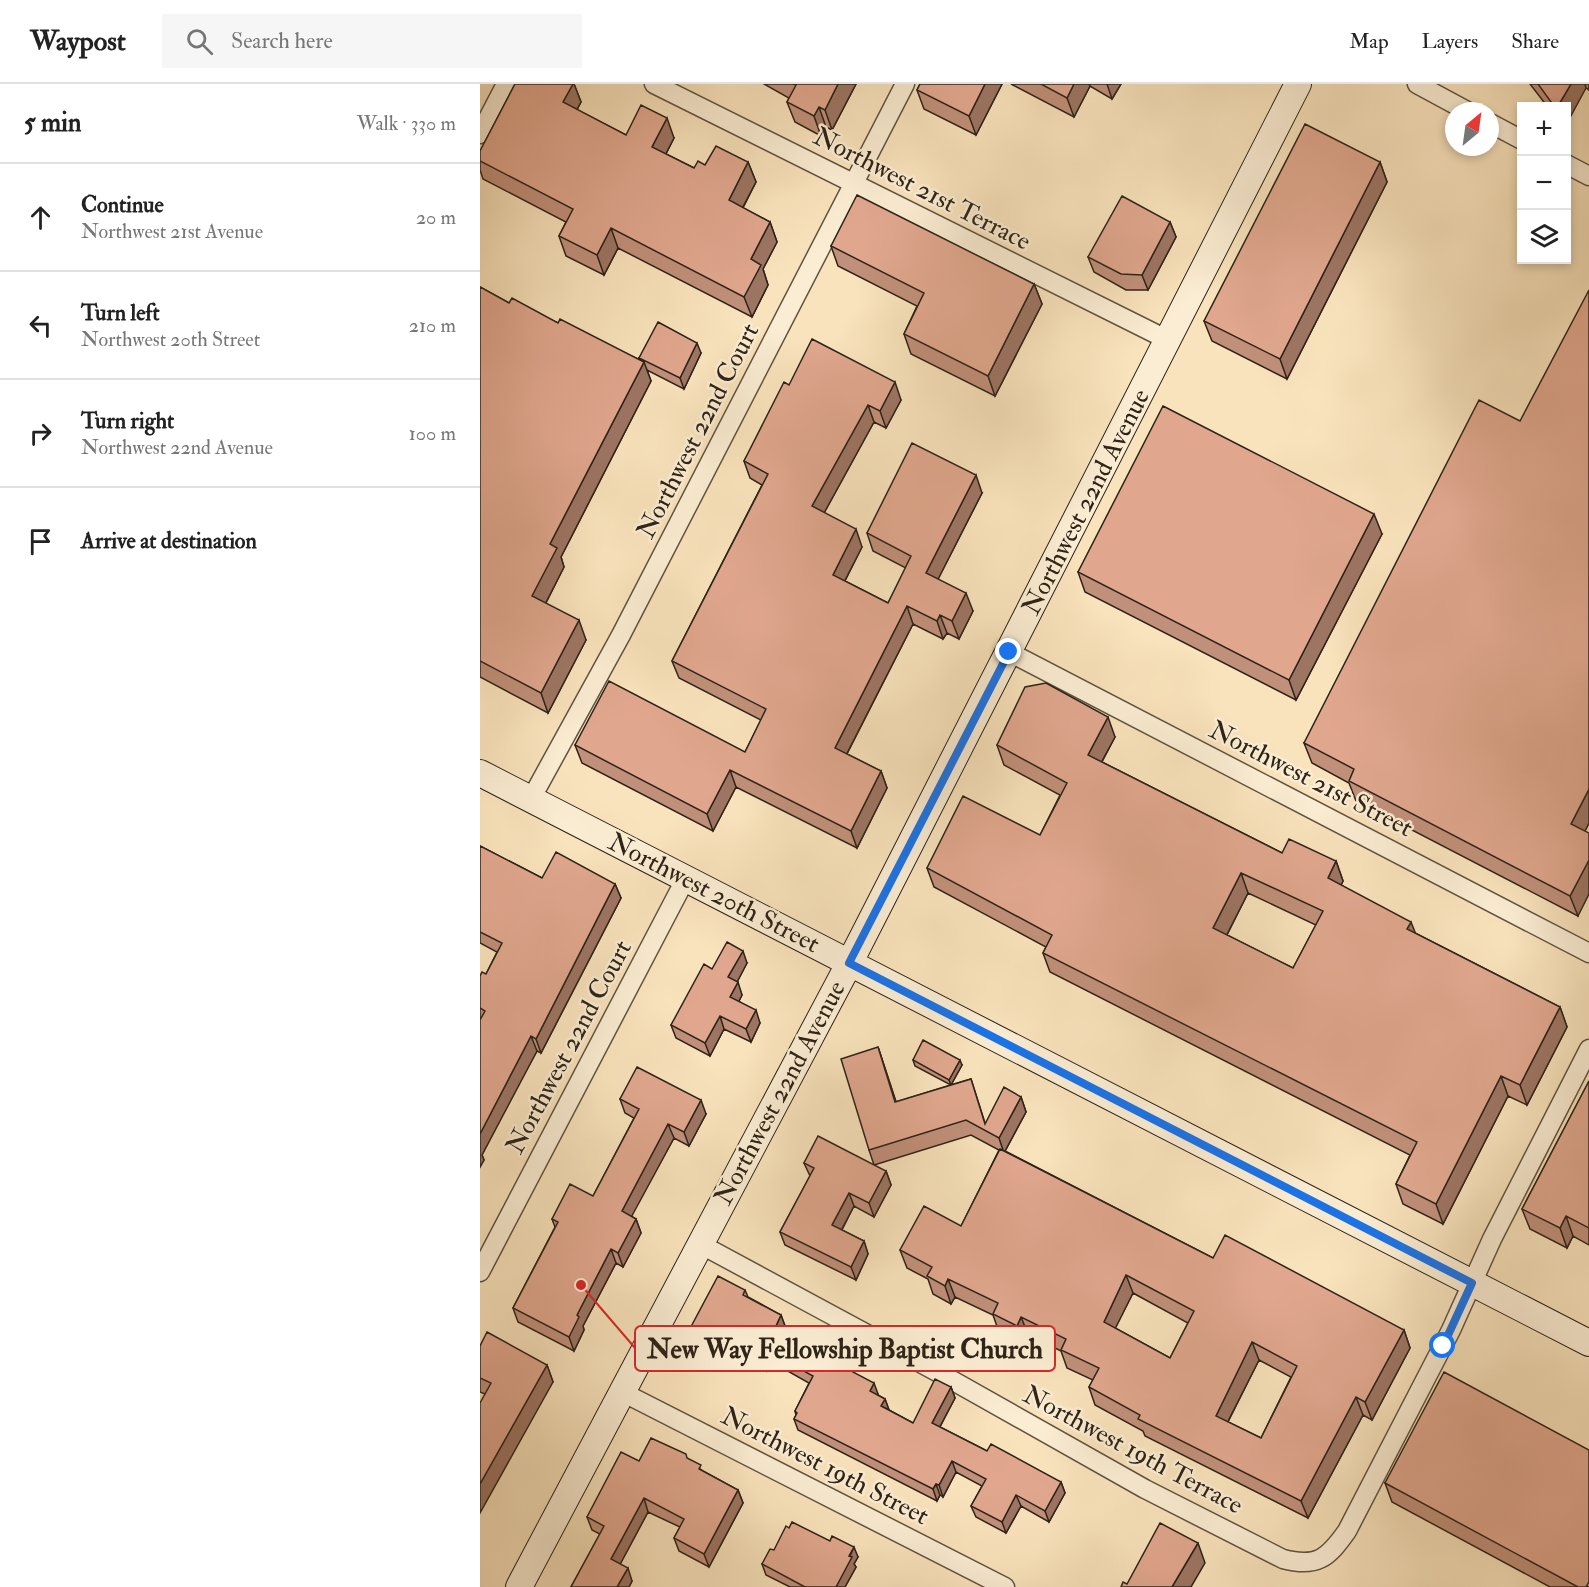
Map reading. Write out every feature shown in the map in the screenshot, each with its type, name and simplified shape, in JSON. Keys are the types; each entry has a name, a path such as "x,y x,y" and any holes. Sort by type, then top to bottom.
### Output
{"main road":[{"name":"Northwest 22nd Avenue","path":"519,1587 849,963 1298,84"},
{"name":"Northwest 20th Street","path":"480,773 1589,1342"}],"street":[{"path":"480,134 506,84"},
{"name":"Northwest 21st Terrace","path":"654,84 855,182 1168,340"},
{"name":"Northwest 22nd Court","path":"531,799 621,635 905,84"},
{"path":"1417,84 1450,102"},
{"path":"1499,128 1517,138"},
{"path":"1571,167 1589,176"},
{"name":"Northwest 21st Street","path":"1009,652 1589,953"},
{"name":"Northwest 22nd Court","path":"480,1272 686,878"},
{"path":"1472,1283 1589,1048"},
{"name":"Northwest 19th Terrace","path":"700,1244 941,1374 1145,1489 1283,1559 1305,1563 1326,1557 1347,1531 1451,1330 1472,1283"},
{"name":"Northwest 19th Street","path":"622,1392 1005,1587"}],"building":[{"path":"515,84 573,84 563,102 626,135 641,105 667,118 652,147 694,168 698,161 705,165 716,146 748,162 729,200 770,222 751,259 761,265 744,297 611,228 597,255 559,236 573,209 480,161 480,151"},
{"path":"793,84 838,84 825,110 819,107 814,116 787,102 796,85"},
{"path":"920,84 985,84 969,116 917,90"},
{"path":"1041,84 1074,84 1067,98"},
{"path":"1538,84 1571,84 1560,102 1551,102"},
{"path":"1305,124 1380,162 1280,359 1204,321"},
{"path":"857,195 1034,284 988,376 904,334 924,293 831,246"},
{"path":"1122,196 1170,222 1142,275 1121,274 1088,257"},
{"path":"480,287 509,303 512,298 558,323 560,319 644,362 550,544 557,548 532,596 579,620 541,693 480,661"},
{"path":"1589,290 1589,789 1571,824 1589,833 1589,860 1570,896 1349,781 1354,769 1304,743 1479,400 1520,421"},
{"path":"658,322 697,343 680,378 639,358"},
{"path":"812,339 895,382 880,411 868,405 812,506 856,529 833,575 888,603 911,556 867,533 912,443 976,475 926,573 966,593 952,621 940,615 937,621 907,606 835,748 881,771 851,831 730,770 707,814 575,745 609,681 745,752 766,709 672,661 768,474 744,461 784,382 789,385"},
{"path":"1163,406 1374,514 1289,680 1078,572"},
{"path":"1046,683 1108,717 1088,755 1282,853 1289,839 1336,861 1328,878 1411,922 1407,929 1560,1007 1520,1085 1501,1076 1436,1204 1396,1184 1417,1142 1043,953 1052,935 927,868 963,796 1040,835 1067,783 997,745 1025,687","holes":["1241,873 1323,911 1293,968 1213,928"]},
{"path":"480,846 542,878 556,852 615,884 536,1039 531,1036 480,1134 480,1020 485,1011 480,1008 480,976 482,972 486,974 502,943 480,932"},
{"path":"727,942 743,951 728,977 738,982 730,997 756,1010 746,1029 720,1016 705,1043 671,1025 704,964 712,969"},
{"path":"923,1040 960,1060 949,1080 913,1060"},
{"path":"878,1047 895,1102 971,1079 985,1124 1004,1087 1021,1097 999,1138 966,1120 869,1150 841,1059"},
{"path":"637,1067 701,1100 684,1132 668,1124 622,1211 636,1219 618,1253 611,1249 577,1315 579,1317 569,1337 513,1308 558,1222 552,1219 570,1184 593,1196 639,1109 620,1099"},
{"path":"1589,1081 1589,1228 1566,1216 1560,1228 1522,1209"},
{"path":"818,1136 886,1171 869,1203 849,1193 832,1225 864,1241 851,1267 780,1232 814,1168 804,1163"},
{"path":"1000,1149 1213,1258 1225,1235 1404,1330 1365,1402 1356,1397 1301,1501 1138,1419 1140,1415 1089,1387 1099,1368 1061,1350 1066,1339 1021,1317 1017,1326 993,1314 998,1303 948,1279 945,1286 927,1276 932,1267 900,1250 924,1206 961,1226","holes":["1126,1275 1194,1311 1170,1358 1104,1322","1252,1342 1297,1366 1261,1438 1216,1416"]},
{"path":"718,1276 745,1290 743,1295 781,1315 776,1326 851,1364 849,1370 874,1383 870,1391 885,1399 881,1406 913,1423 935,1379 951,1387 932,1423 987,1451 991,1444 1061,1482 1045,1511 1016,1495 1002,1522 971,1506 986,1479 952,1461 939,1485 936,1484 933,1489 794,1419 797,1413 795,1411 813,1376 768,1351 763,1360 732,1344 725,1359 685,1338"},
{"path":"487,1332 547,1365 480,1484 480,1403 491,1383 480,1378 480,1346"},
{"path":"1444,1372 1589,1450 1589,1582 1586,1587 1578,1587 1385,1483"},
{"path":"651,1438 686,1454 687,1458 701,1465 699,1469 738,1490 704,1554 674,1538 684,1519 644,1498 611,1559 628,1568 617,1587 571,1587 604,1526 587,1517 621,1452 639,1461"},
{"path":"792,1522 830,1541 832,1536 854,1547 849,1556 852,1557 836,1587 805,1587 762,1564 770,1549 774,1550 786,1526 789,1528"},
{"path":"1160,1523 1198,1543 1172,1587 1121,1587 1123,1582 1127,1584"}],"place":[{"name":"New Way Fellowship Baptist Church","path":"581,1285"}],"route":[{"path":"1009,652 849,963 1472,1283 1443,1346"}]}
